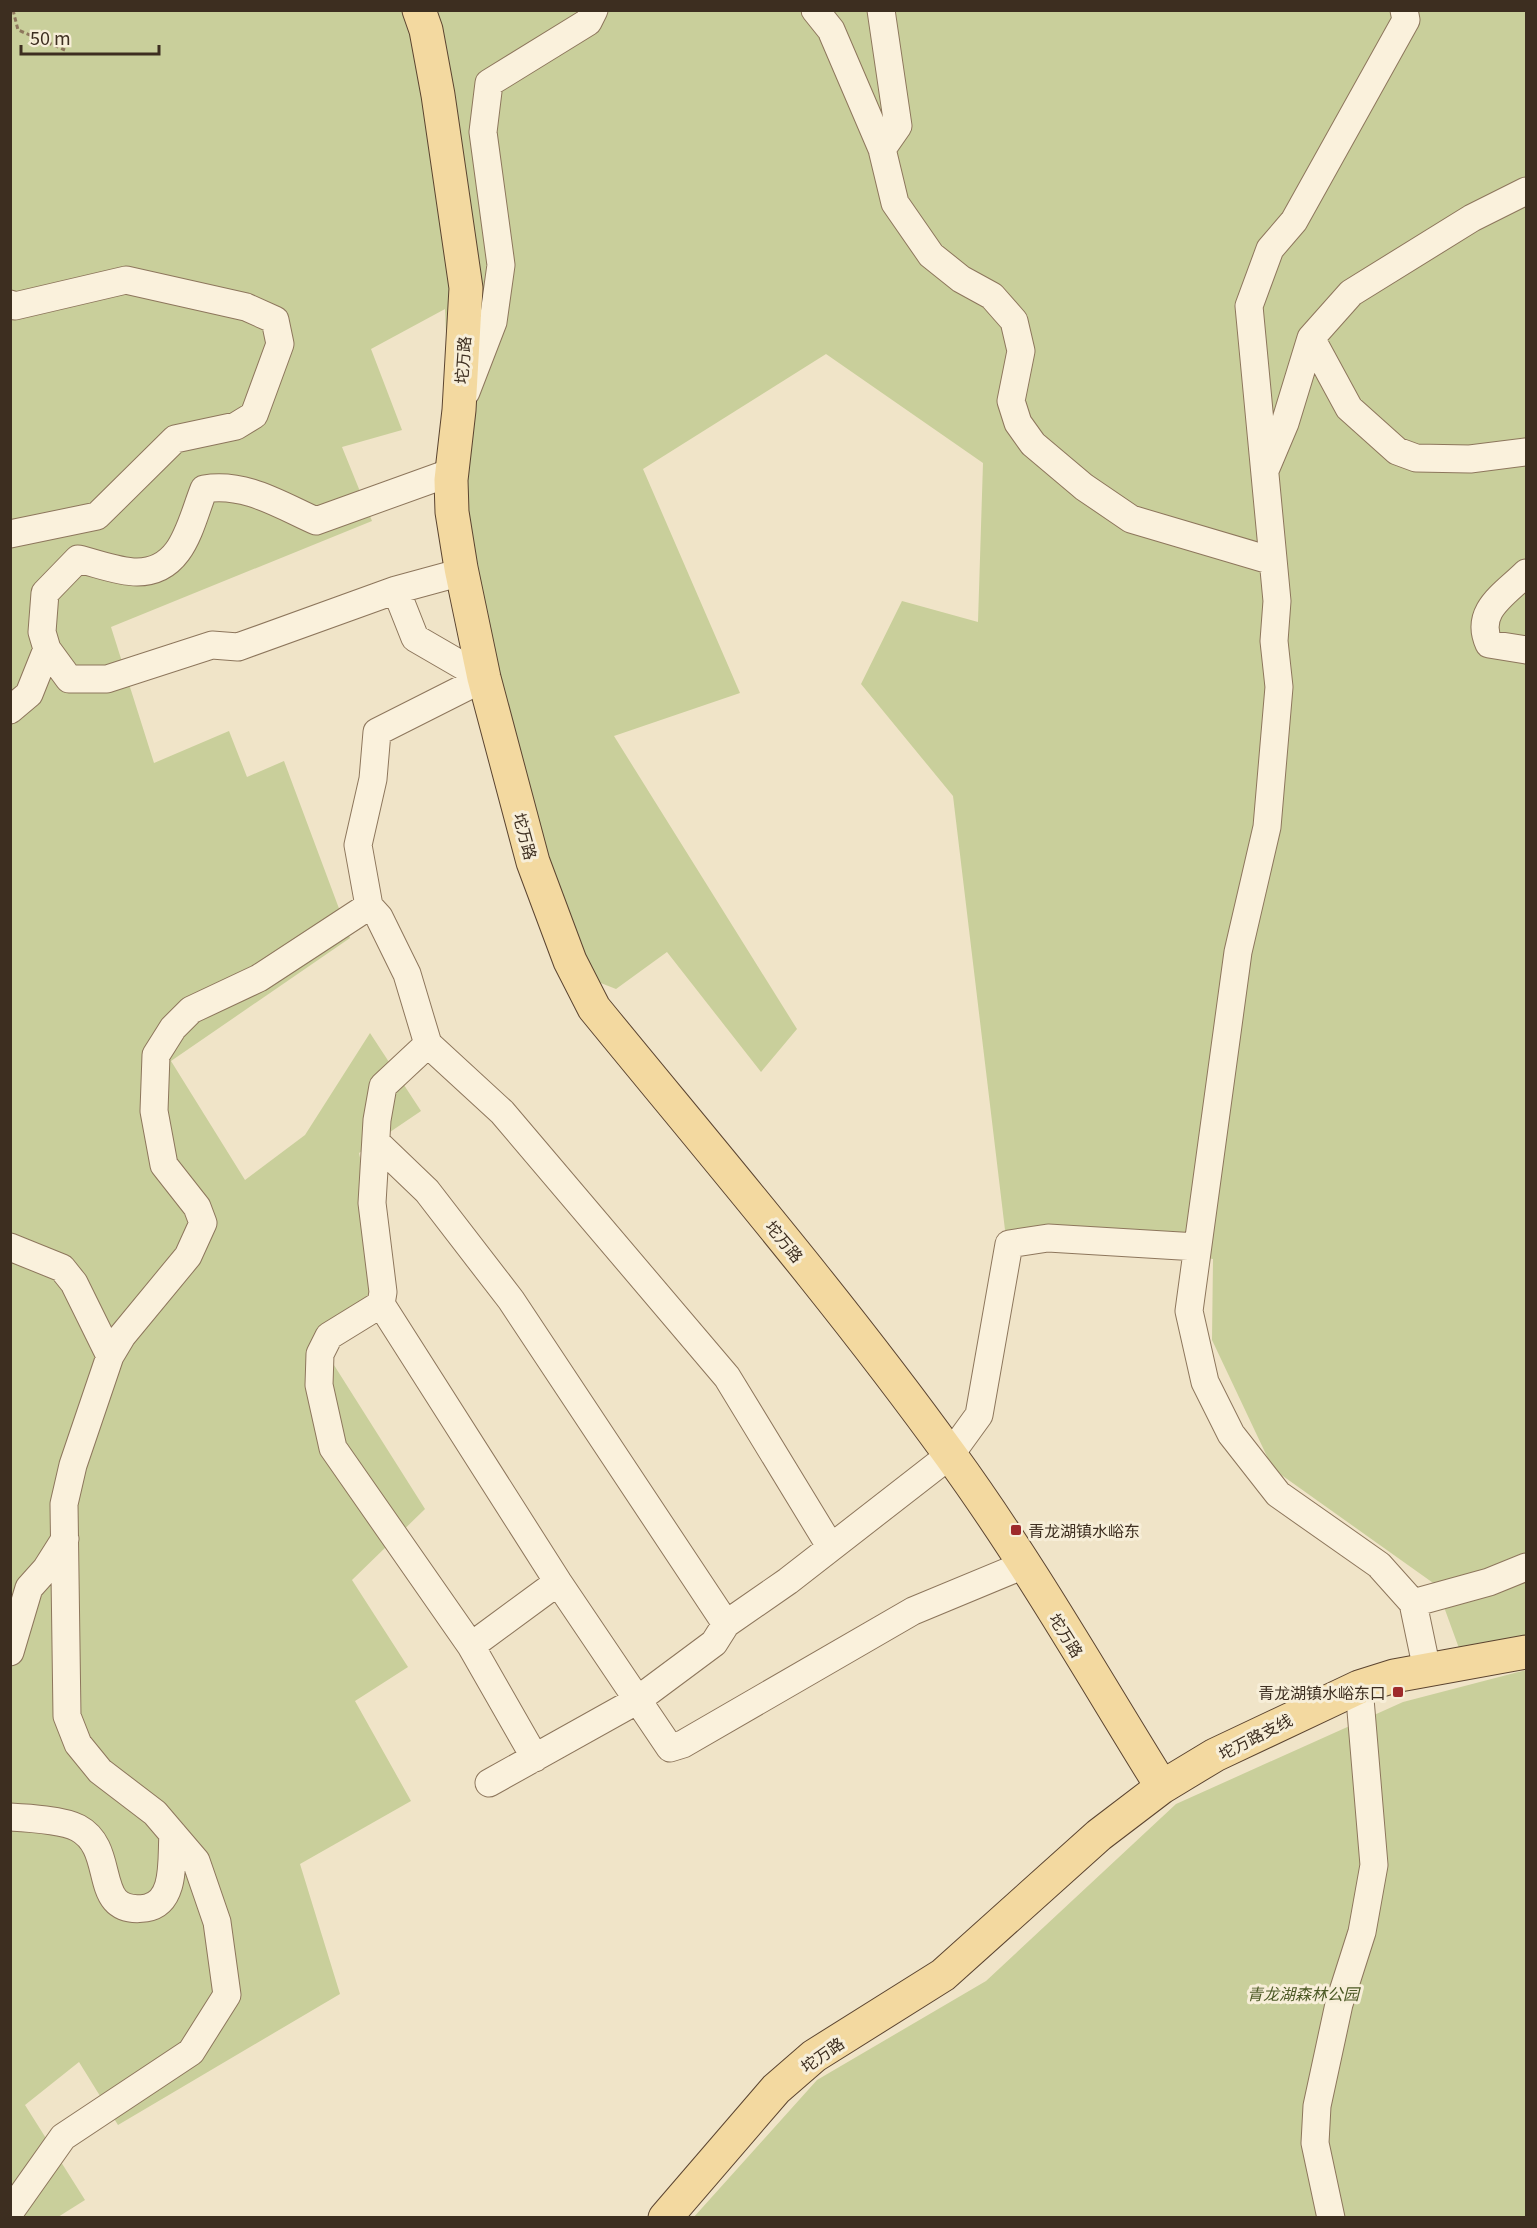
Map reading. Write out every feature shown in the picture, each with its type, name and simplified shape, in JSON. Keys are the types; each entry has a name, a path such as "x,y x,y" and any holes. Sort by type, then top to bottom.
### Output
{"main road":[{"name":"坨万路","path":"419,10 426,30 438,95 466,288 459,410 452,472 452,512 484,678 533,862 562,943 594,1008 824,1287 950,1455 1024,1565 1162,1787 1100,1835 943,1975 814,2056 776,2089 665,2217"},
{"name":"坨万路支线","path":"1162,1787 1233,1746 1359,1687 1394,1676 1523,1654"}],"street":[{"path":"459,410 493,321 501,265 483,132 489,83 588,22 594,10"},
{"path":"815,10 831,30 882,149 895,203 931,255 962,279 992,296 1014,321 1021,351 1011,401 1018,423 1033,444 1084,487 1131,519 1273,561"},
{"path":"881,10 898,126 882,149"},
{"path":"1404,10 1406,20 1367,92 1294,221 1270,249 1249,306 1277,601 1274,641 1279,687 1267,827 1238,952 1189,1311 1205,1382 1231,1434 1278,1494 1379,1565 1413,1603 1427,1670"},
{"path":"1265,472 1285,423 1311,338 1351,293 1472,218 1527,191"},
{"path":"10,304 15,306 126,280 246,307 275,320 279,344 254,415 236,426 175,438 97,516 10,534"},
{"path":"1311,338 1349,408 1397,451 1416,458 1460,459 1527,452"},
{"path":"452,472 316,521 248,490 222,486 204,489 177,556 167,565 137,572 78,559 45,593 42,633 47,649 69,679 107,679 212,645 238,647 396,590 462,572"},
{"path":"1527,573 1485,615 1482,628 1489,644 1527,650"},
{"path":"396,590 415,638 484,678"},
{"path":"10,710 30,694 47,649"},
{"path":"484,678 377,732 373,779 358,845 369,906 379,917 407,974 428,1044 502,1112 727,1377 830,1546"},
{"path":"10,2212 63,2137 191,2052 227,1995 217,1922 196,1861 155,1813 100,1771 78,1744 67,1716 64,1504 73,1465 110,1356 122,1336 188,1256 202,1223 197,1207 164,1165 154,1112 156,1054 173,1028 191,1010 259,978 369,906"},
{"path":"428,1044 383,1086 377,1120 378,1144 372,1203 383,1292 381,1304 558,1582 636,1701 670,1748 683,1744 913,1611 1024,1565"},
{"path":"378,1144 427,1191 511,1300 726,1624"},
{"path":"489,1783 636,1701 714,1643 726,1624 788,1581 830,1546 950,1455 979,1414 1009,1245 1047,1238 1197,1247"},
{"path":"10,1247 62,1268 74,1283 110,1356"},
{"path":"381,1304 329,1336 320,1354 319,1385 333,1448 471,1646 535,1758"},
{"path":"10,1652 29,1588 46,1569 65,1539"},
{"path":"1413,1603 1490,1582 1527,1567"},
{"path":"471,1646 558,1582"},
{"path":"1331,2217 1315,2143 1317,2106 1339,2004 1362,1932 1374,1865 1359,1687"},
{"path":"10,1817 33,1818 78,1827 95,1843 102,1857 107,1887 116,1903 134,1910 155,1907 169,1891 173,1834"}],"path":[{"path":"13,10 18,30 65,50"}],"green space":[{"path":"11,11 1526,11 1526,1636 1460,1651 1436,1585 1273,1469 1212,1340 1213,1259 1005,1230 953,796 861,684 902,601 978,622 983,463 826,354 643,469 740,693 614,736 797,1029 761,1072 667,952 616,989 560,967 454,527 445,309 371,349 402,430 342,447 372,521 111,627 154,763 229,731 247,777 284,761 350,938 171,1061 245,1180 305,1135 370,1033 421,1111 359,1153 390,1295 327,1354 425,1509 352,1580 408,1667 355,1701 411,1801 300,1864 340,1994 118,2125 79,2062 25,2105 85,2200 58,2217 11,2218"},
{"name":"青龙湖森林公园","path":"1526,1670 1526,2217 693,2218 817,2080 986,1981 1176,1804 1403,1702"}],"place":[{"name":"青龙湖镇水峪东","path":"1016,1530"},
{"name":"青龙湖镇水峪东口","path":"1398,1692"}]}
